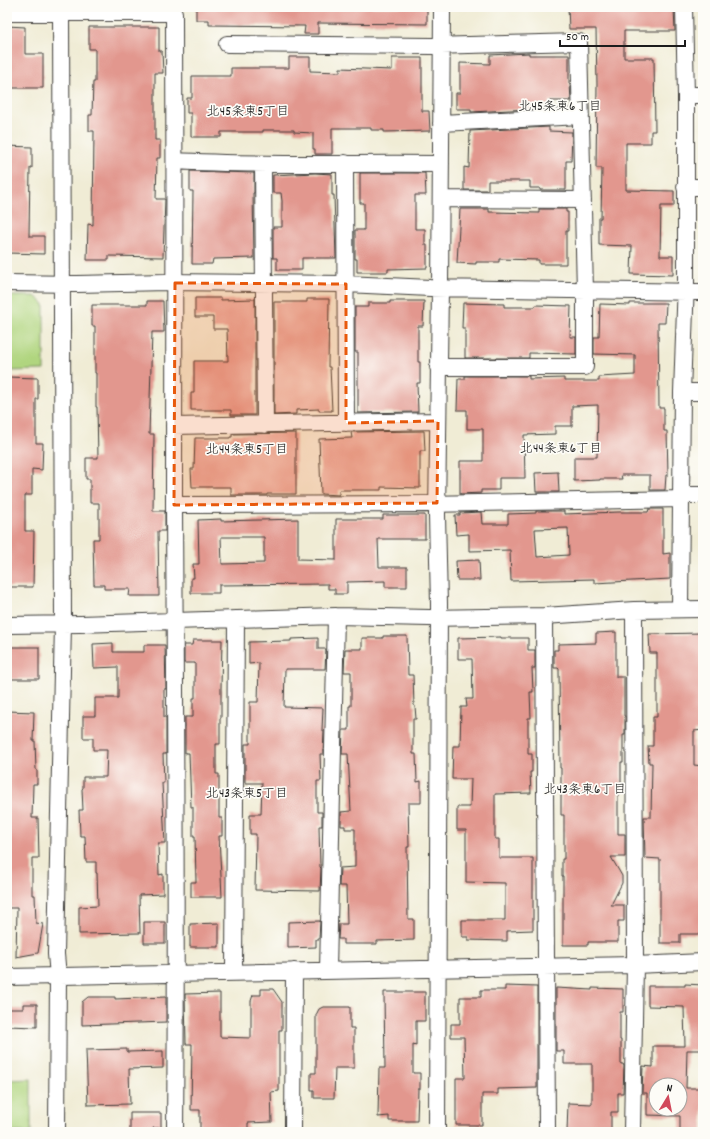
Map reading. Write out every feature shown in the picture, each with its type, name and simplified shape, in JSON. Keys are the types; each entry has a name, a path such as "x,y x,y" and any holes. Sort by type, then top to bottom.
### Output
{"street":[{"path":"437,1132 439,618 437,504 442,7"},
{"path":"680,609 682,392 685,292 686,95 684,7"},
{"path":"9,13 61,10 174,13 175,1132"},
{"path":"57,1132 58,976 56,954 63,624 61,10"},
{"path":"227,44 441,46 579,42 585,291 585,367 438,367"},
{"path":"686,95 703,95"},
{"path":"441,122 581,116"},
{"path":"175,161 263,164 440,164"},
{"path":"345,163 346,423"},
{"path":"263,164 265,425"},
{"path":"685,187 703,187"},
{"path":"440,199 583,200"},
{"path":"7,283 346,284 440,288 703,292"},
{"path":"682,392 703,392"},
{"path":"174,426 438,421"},
{"path":"174,505 437,504 681,497 703,495"},
{"path":"7,625 336,616 439,618 544,616 634,610 703,609"},
{"path":"632,1132 635,965 634,610"},
{"path":"328,970 336,616"},
{"path":"544,616 547,1132"},
{"path":"234,972 236,619"},
{"path":"7,977 635,965 703,962"},
{"path":"293,1132 294,971"}],"highlighted area":[{"path":"175,283 346,284 346,423 438,421 437,503 174,505"}],"green space":[{"path":"7,296 35,296 44,304 44,370 7,371"},
{"path":"31,1079 31,1132 7,1132 7,1080"}],"building":[{"path":"196,7 427,7 427,24 318,23 318,34 304,34 305,26 209,25 209,20 196,20"},
{"path":"568,7 665,7 665,9 674,9 675,31 624,31 624,58 654,58 655,131 651,131 651,143 626,143 626,190 674,191 674,206 661,206 660,256 673,256 673,275 631,274 632,246 599,245 602,168 596,168 596,29 569,29"},
{"path":"7,26 25,27 25,54 43,54 43,88 7,88"},
{"path":"89,27 159,27 159,51 162,51 163,73 155,73 155,140 160,140 160,158 157,158 156,199 165,199 163,257 109,256 109,260 87,260 88,224 93,225 94,131 89,131 89,115 92,115 93,82 95,82 95,49 89,49"},
{"path":"529,53 529,55 569,55 569,84 571,101 549,101 549,108 471,112 471,109 456,109 456,93 460,93 460,63 490,64 490,55"},
{"path":"289,57 310,57 310,71 340,72 340,68 392,70 392,58 422,58 422,111 429,111 430,131 384,132 384,130 371,130 371,128 332,128 332,154 315,154 315,149 313,149 313,133 294,132 294,130 221,132 221,137 191,137 191,113 187,113 187,98 192,98 192,76 231,76 231,68 289,68"},
{"path":"549,127 549,131 572,132 571,161 566,161 566,190 540,190 540,188 530,188 530,181 488,181 488,190 464,190 464,167 469,168 470,131"},
{"path":"7,146 32,147 32,168 30,168 29,236 44,236 44,254 7,253"},
{"path":"190,171 254,173 254,258 213,259 212,264 192,264 193,191 190,191"},
{"path":"315,173 332,174 336,258 302,258 302,270 277,270 277,258 273,258 273,227 282,227 282,201 281,193 273,193 273,175"},
{"path":"360,173 425,173 426,195 415,195 415,229 425,229 427,268 388,269 388,272 357,272 357,259 355,259 355,230 364,230 364,203 360,203"},
{"path":"460,209 489,209 489,212 539,213 539,209 566,209 566,212 568,212 568,231 566,231 566,264 539,264 539,260 499,259 499,262 476,262 476,264 457,263"},
{"path":"195,298 221,298 221,300 255,299 255,415 231,415 231,410 191,410 191,393 194,393 194,361 228,361 227,329 213,329 213,317 195,317"},
{"path":"307,299 329,299 328,367 330,367 332,411 319,411 319,409 296,410 296,414 274,415 274,302 307,302"},
{"path":"147,301 163,301 164,332 152,332 149,434 154,434 153,511 165,511 165,531 158,531 159,596 129,596 130,589 104,589 104,585 94,585 93,539 99,539 99,503 90,503 90,479 86,479 86,458 98,458 95,326 92,326 92,305 147,305"},
{"path":"390,301 424,301 423,326 418,326 418,362 420,362 420,383 417,383 418,412 358,413 358,352 355,352 355,307 368,307 368,303 390,303"},
{"path":"463,303 504,304 504,307 535,307 536,305 571,306 570,337 576,337 576,354 529,353 529,358 465,358 465,328 462,328"},
{"path":"630,303 666,303 665,323 658,323 659,408 664,408 664,431 667,431 668,475 666,475 665,490 650,490 650,475 621,475 622,479 574,481 574,457 597,457 598,405 572,406 572,426 555,426 555,434 524,435 525,478 499,478 499,490 481,490 481,493 460,494 460,461 483,461 483,429 467,429 467,410 457,410 458,379 465,379 465,376 529,376 529,379 564,378 564,381 599,381 599,377 635,375 635,355 594,354 594,337 599,337 600,304 630,305"},
{"path":"7,377 38,378 38,399 36,399 36,443 43,443 42,470 32,469 32,495 25,495 25,531 34,531 33,587 7,587"},
{"path":"424,431 425,451 420,451 420,488 381,487 381,490 339,490 339,495 321,494 319,439 352,438 351,432"},
{"path":"296,433 296,494 231,495 231,487 192,487 191,469 194,469 195,438 230,438 232,437 232,434"},
{"path":"558,472 559,492 536,492 535,473"},
{"path":"649,509 663,509 663,554 670,553 670,579 594,583 594,579 511,581 510,550 469,551 469,534 456,535 455,515 460,515 460,513 481,512 482,524 508,524 508,514 536,513 536,511 564,511 564,514 648,512","holes":["568,528 569,555 537,557 535,529"]},
{"path":"383,515 425,515 425,539 378,539 379,567 407,567 407,587 385,587 385,581 347,582 347,594 335,594 335,589 328,589 328,584 219,585 219,593 191,593 191,578 194,578 193,564 199,564 198,520 221,519 221,521 298,519 298,559 336,560 336,519 383,519","holes":["221,537 264,537 264,563 222,564"]},
{"path":"479,560 480,580 457,580 456,561"},
{"path":"616,632 616,677 624,677 625,735 623,735 623,762 621,762 621,793 618,793 618,834 625,834 625,857 611,857 622,876 622,883 611,905 624,905 624,921 618,921 618,942 588,942 588,945 563,945 562,859 564,859 564,815 561,815 559,669 554,668 554,650 558,650 558,644 596,643 596,633"},
{"path":"703,633 703,730 694,731 694,765 703,766 702,934 680,934 680,943 660,943 660,859 645,858 644,817 651,817 652,763 649,763 648,746 653,746 653,717 657,717 657,653 650,653 649,634"},
{"path":"383,636 407,636 408,675 413,675 416,719 413,719 413,754 416,754 417,782 421,781 421,803 408,803 408,919 414,919 414,940 377,941 377,944 343,944 343,939 338,939 339,924 347,924 346,886 339,886 340,868 355,867 355,829 345,829 345,826 341,826 341,812 351,811 348,754 342,754 343,730 349,730 349,706 351,706 351,672 344,672 345,649 362,649 362,638 383,638"},
{"path":"318,638 318,649 326,649 325,669 285,669 284,707 323,708 323,754 320,754 321,781 317,781 317,812 322,812 322,826 319,826 321,868 320,891 255,890 256,834 250,834 250,814 261,814 262,783 245,783 245,744 250,744 250,702 258,702 259,663 249,664 249,642 291,641 291,639"},
{"path":"458,638 528,638 528,650 535,650 535,668 532,668 533,692 530,692 531,718 528,718 528,754 532,754 532,772 530,772 531,793 495,794 495,839 499,839 499,858 533,858 533,930 507,931 507,941 468,940 468,937 462,937 462,920 505,920 505,883 466,882 466,830 457,830 457,807 470,807 471,779 452,779 453,746 460,746 461,707 467,707 466,699 473,699 472,659 458,659"},
{"path":"193,640 222,640 220,744 216,744 216,774 219,774 219,818 222,818 222,836 219,836 222,897 191,897 191,882 196,882 195,836 193,836 193,807 191,807 189,753 185,753 185,717 193,717 193,698 195,698 195,663 184,663 184,645 192,645"},
{"path":"113,643 113,652 144,652 144,645 165,645 166,689 164,689 164,717 166,717 166,754 163,754 164,783 162,783 165,843 158,843 159,875 163,874 163,894 139,895 140,933 79,934 79,907 98,906 96,862 86,862 85,836 80,836 79,810 83,810 83,777 106,777 107,750 93,750 93,738 83,738 83,716 95,716 95,698 118,698 118,667 94,668 93,644"},
{"path":"7,647 39,647 39,679 7,679"},
{"path":"7,711 34,712 33,741 35,741 37,784 33,784 32,818 38,818 39,858 32,858 32,895 35,895 36,923 43,924 38,953 16,957 17,908 7,908"},
{"path":"320,921 319,939 316,939 316,947 288,948 288,922"},
{"path":"144,922 165,922 165,943 144,943"},
{"path":"219,923 219,947 190,947 190,924"},
{"path":"685,984 703,985 703,1050 687,1050 686,1077 648,1077 648,1115 647,1093 642,1093 643,1066 653,1067 653,1046 685,1046 684,1007 648,1006 648,986 685,986"},
{"path":"505,986 537,987 537,1088 498,1089 498,1094 482,1094 482,1125 456,1125 456,1078 465,1078 464,1037 451,1037 451,1024 460,1024 460,997 481,997 481,990 505,990"},
{"path":"556,988 592,990 592,988 623,989 623,1012 620,1012 620,1040 621,1064 624,1066 623,1093 618,1093 618,1112 611,1112 611,1132 567,1132 568,1103 592,1104 592,1064 564,1064 564,1051 556,1051"},
{"path":"261,989 273,989 282,1002 282,1030 279,1030 279,1091 271,1092 272,1122 248,1123 248,1130 200,1132 200,1110 191,1110 192,1044 186,1044 185,994 220,993 220,1037 251,1038 251,1001 253,995 261,995"},
{"path":"384,992 425,992 425,1021 416,1021 416,1046 413,1045 413,1073 420,1073 417,1121 389,1121 389,1116 378,1117 379,1068 385,1068"},
{"path":"88,997 115,997 115,999 166,997 166,1022 82,1025 82,1002"},
{"path":"23,1004 37,1004 37,1027 7,1026 7,1009 23,1009"},
{"path":"323,1007 350,1007 350,1028 354,1028 354,1068 335,1068 334,1098 314,1098 314,1090 311,1090 311,1073 316,1073 316,1015 319,1009"},
{"path":"127,1049 127,1052 163,1051 163,1068 129,1069 130,1104 88,1105 86,1050"},
{"path":"688,1088 703,1088 703,1132 680,1132 680,1117 688,1117"},
{"path":"130,1113 161,1113 161,1128 153,1128 153,1132 130,1132"}],"district":[{"name":"北45条東6丁目","path":"560,107"},
{"name":"北45条東5丁目","path":"248,112"},
{"name":"北44条東6丁目","path":"561,449"},
{"name":"北44条東5丁目","path":"247,450"},
{"name":"北43条東6丁目","path":"585,790"},
{"name":"北43条東5丁目","path":"247,794"}]}
